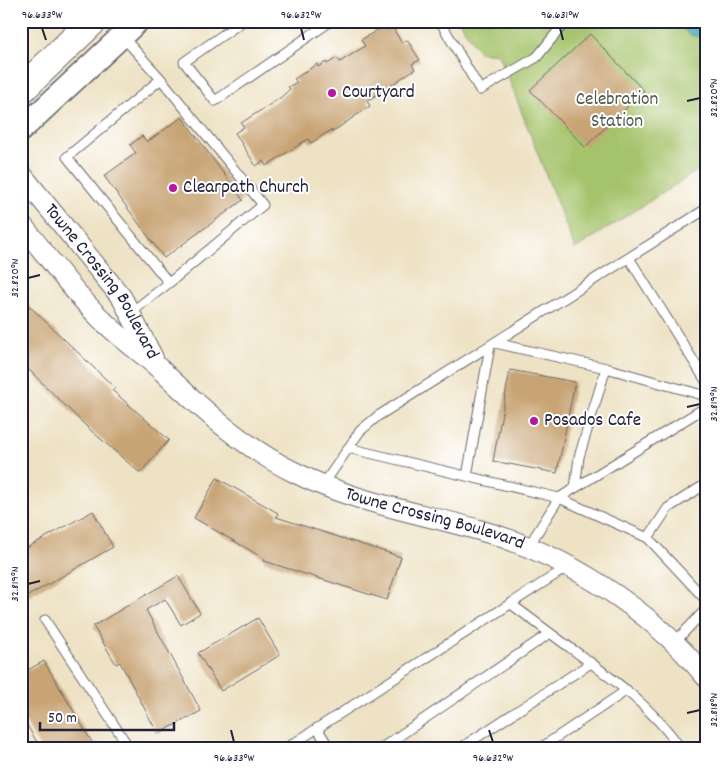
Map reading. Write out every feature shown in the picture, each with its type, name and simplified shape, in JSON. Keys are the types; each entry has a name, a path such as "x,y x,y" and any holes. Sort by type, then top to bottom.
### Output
{"highway":[{"path":"21,90 93,21"}],"main road":[{"path":"21,130 130,29"}],"street":[{"name":"Towne Crossing Boulevard","path":"21,174 122,298 159,368"},
{"name":"Towne Crossing Boulevard","path":"21,224 99,318 159,368 215,422 263,454 294,472 354,498 481,530 528,547 569,566 611,592 643,616 674,643 706,677"}],"lane":[{"path":"242,21 184,62 215,100 331,21"},
{"path":"440,21 480,90 538,57 566,21"},
{"path":"130,29 161,79 263,205 130,314"},
{"path":"161,79 67,157 169,283"},
{"path":"323,485 360,431 378,416 706,209"},
{"path":"629,258 706,381"},
{"path":"492,344 606,368 706,396"},
{"path":"467,476 492,344"},
{"path":"574,488 579,457 606,368"},
{"path":"528,547 559,498 706,407"},
{"path":"348,448 559,498 648,538 706,600"},
{"path":"648,538 668,508 706,484"},
{"path":"285,749 569,566"},
{"path":"511,604 627,690 668,729 681,749"},
{"path":"674,643 706,609"},
{"path":"45,620 130,749"},
{"path":"380,749 550,633"},
{"path":"459,749 591,663"},
{"path":"539,749 627,690"},
{"path":"317,728 330,749"}],"green space":[{"name":"Celebration Station","path":"459,21 706,21 706,165 575,249 499,54 479,52"}],"water":[{"path":"676,21 706,21 706,36 689,34"}],"building":[{"name":"Courtyard","path":"384,26 387,30 392,27 402,43 407,40 420,60 412,64 415,69 367,101 370,106 332,132 331,130 311,143 308,139 266,166 263,161 256,166 235,133 244,127 241,123 280,98 290,89 288,87 297,82 294,79 317,64 318,67 337,58 340,62 365,46 361,40"},
{"path":"590,34 644,91 585,147 530,90"},
{"name":"Clearpath Church","path":"182,117 243,200 164,258 104,176 136,153 130,145 142,136 147,142"},
{"path":"21,298 115,388 112,390 169,440 140,473 87,427 21,362"},
{"name":"Posados Cafe","path":"510,370 575,382 557,473 493,461"},
{"path":"217,478 278,513 276,517 401,557 387,600 264,561 265,559 194,518"},
{"path":"93,511 113,547 21,600 21,551"},
{"path":"178,576 200,613 181,625 165,599 146,610 201,711 158,734 120,662 116,664 93,626"},
{"path":"258,618 280,655 221,691 198,653"},
{"path":"44,661 96,749 41,749 21,715 21,674"}],"place":[{"name":"Courtyard","path":"332,93"},
{"name":"Clearpath Church","path":"173,188"},
{"name":"Posados Cafe","path":"534,421"}]}
